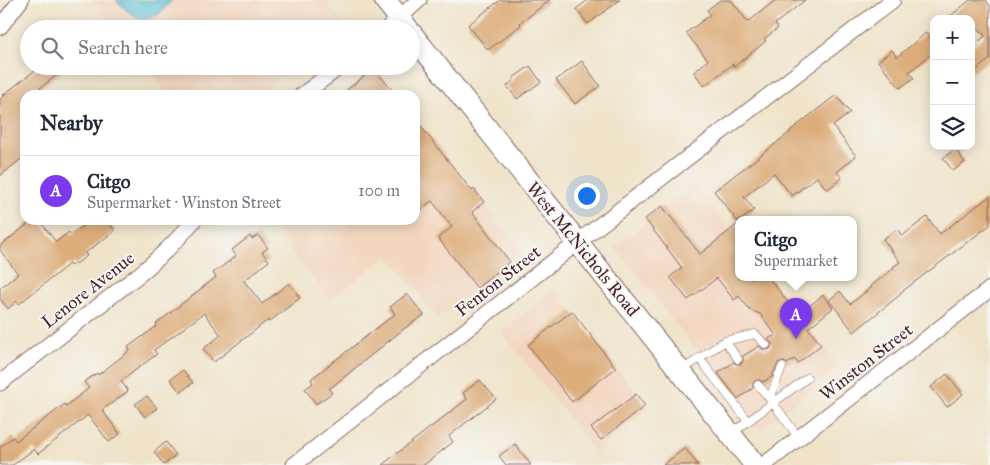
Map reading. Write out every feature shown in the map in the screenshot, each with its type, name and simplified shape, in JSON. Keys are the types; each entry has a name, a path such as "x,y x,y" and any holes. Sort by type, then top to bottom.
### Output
{"main road":[{"name":"West McNichols Road","path":"385,0 397,20"},
{"name":"West McNichols Road","path":"420,50 578,242 755,465"}],"street":[{"path":"0,27 21,0"},
{"path":"406,20 419,0"},
{"name":"Fenton Street","path":"294,465 578,242 893,0"},
{"path":"309,90 329,75"},
{"name":"Lenore Avenue","path":"0,383 141,273 160,257 190,225"},
{"name":"Winston Street","path":"764,465 990,289"}],"lane":[{"path":"680,371 725,341 755,334 766,345"},
{"path":"725,341 738,359"},
{"path":"699,358 748,421"},
{"path":"772,400 782,367"},
{"path":"731,434 772,400 807,378"},
{"path":"758,385 772,400 799,438"}],"shaded area":[{"path":"94,0 325,0 340,20 109,20"},
{"path":"153,75 284,75 269,90 164,90"},
{"path":"420,122 522,252 438,318 388,255 330,300 271,225 420,225"},
{"path":"694,184 735,236 735,281 770,281 839,367 760,430 615,247"},
{"path":"553,289 649,408 595,452 502,332"}],"water":[{"path":"116,0 172,0 159,14 142,20 126,10"}],"building":[{"path":"500,0 550,0 488,50 468,25"},
{"path":"588,0 620,0 588,24 576,9"},
{"path":"720,0 731,0 748,22 776,0 805,0 775,24 778,28 764,39 766,41 734,67 733,64 704,86 694,72 708,60 686,33 710,15 707,10"},
{"path":"970,0 986,0 990,6 990,59 975,71 975,45 985,36 975,24 975,15 952,15"},
{"path":"926,33 930,38 930,55 909,72 914,78 900,88 878,61 892,50 897,57"},
{"path":"582,61 600,86 575,104 556,80"},
{"path":"530,66 541,82 517,99 507,86 514,80 513,78"},
{"path":"29,75 57,75 40,88 41,90 20,90 20,160 0,176 0,99 6,95 3,95"},
{"path":"365,75 380,75 392,90 347,90"},
{"path":"836,95 850,113 833,126 856,156 837,172 842,178 827,190 817,177 792,196 774,173 744,197 754,210 746,216 735,216 735,218 714,191"},
{"path":"420,125 472,191 474,189 484,202 472,212 510,262 477,288 438,238 452,227 432,201 420,210"},
{"path":"956,150 965,162 953,171 943,158"},
{"path":"990,196 990,225 900,293 854,332 829,300 840,291 850,304 900,262 883,239 897,229 902,236 927,217 940,234"},
{"path":"662,206 700,254 735,226 735,281 771,281 798,315 823,295 833,308 808,328 821,345 798,363 794,359 787,364 779,362 772,374 773,376 763,382 755,381 753,388 738,399 718,373 734,362 741,364 743,356 759,346 764,350 770,349 772,344 768,339 776,335 760,314 750,310 739,296 734,300 717,278 688,300 670,277 682,268 645,219"},
{"path":"27,225 43,225 56,242 69,232 71,235 84,225 111,225 115,231 85,253 87,256 76,264 75,262 71,266 69,264 19,304 17,301 8,309 0,299 0,288 18,274 0,250 0,246"},
{"path":"258,235 268,248 262,252 269,261 244,281 262,304 289,283 300,298 214,362 203,349 221,335 204,313 154,350 157,354 121,381 128,391 102,410 120,434 109,442 88,415 38,454 34,449 13,465 0,465 0,447 13,437 16,441 89,388 84,382 97,373 98,375 124,355 130,350 128,347 157,326 156,324 216,277 213,273 236,256 232,250 250,236 252,239"},
{"path":"407,294 424,315 329,389 332,393 316,404 305,389 313,383 311,379 395,314 390,307"},
{"path":"572,311 616,368 572,402 528,345"},
{"path":"183,370 193,383 180,392 170,379"},
{"path":"947,374 963,394 947,407 931,387"},
{"path":"480,380 496,399 449,436 453,442 424,465 382,465 467,399 463,393"},
{"path":"636,394 645,406 601,440 591,428"},
{"path":"147,396 157,408 145,417 135,404"},
{"path":"166,442 176,455 164,465 154,452"},
{"path":"515,444 531,465 506,465 499,456"},
{"path":"685,448 698,465 663,465"}],"place":[{"name":"Citgo","path":"796,339"}]}
